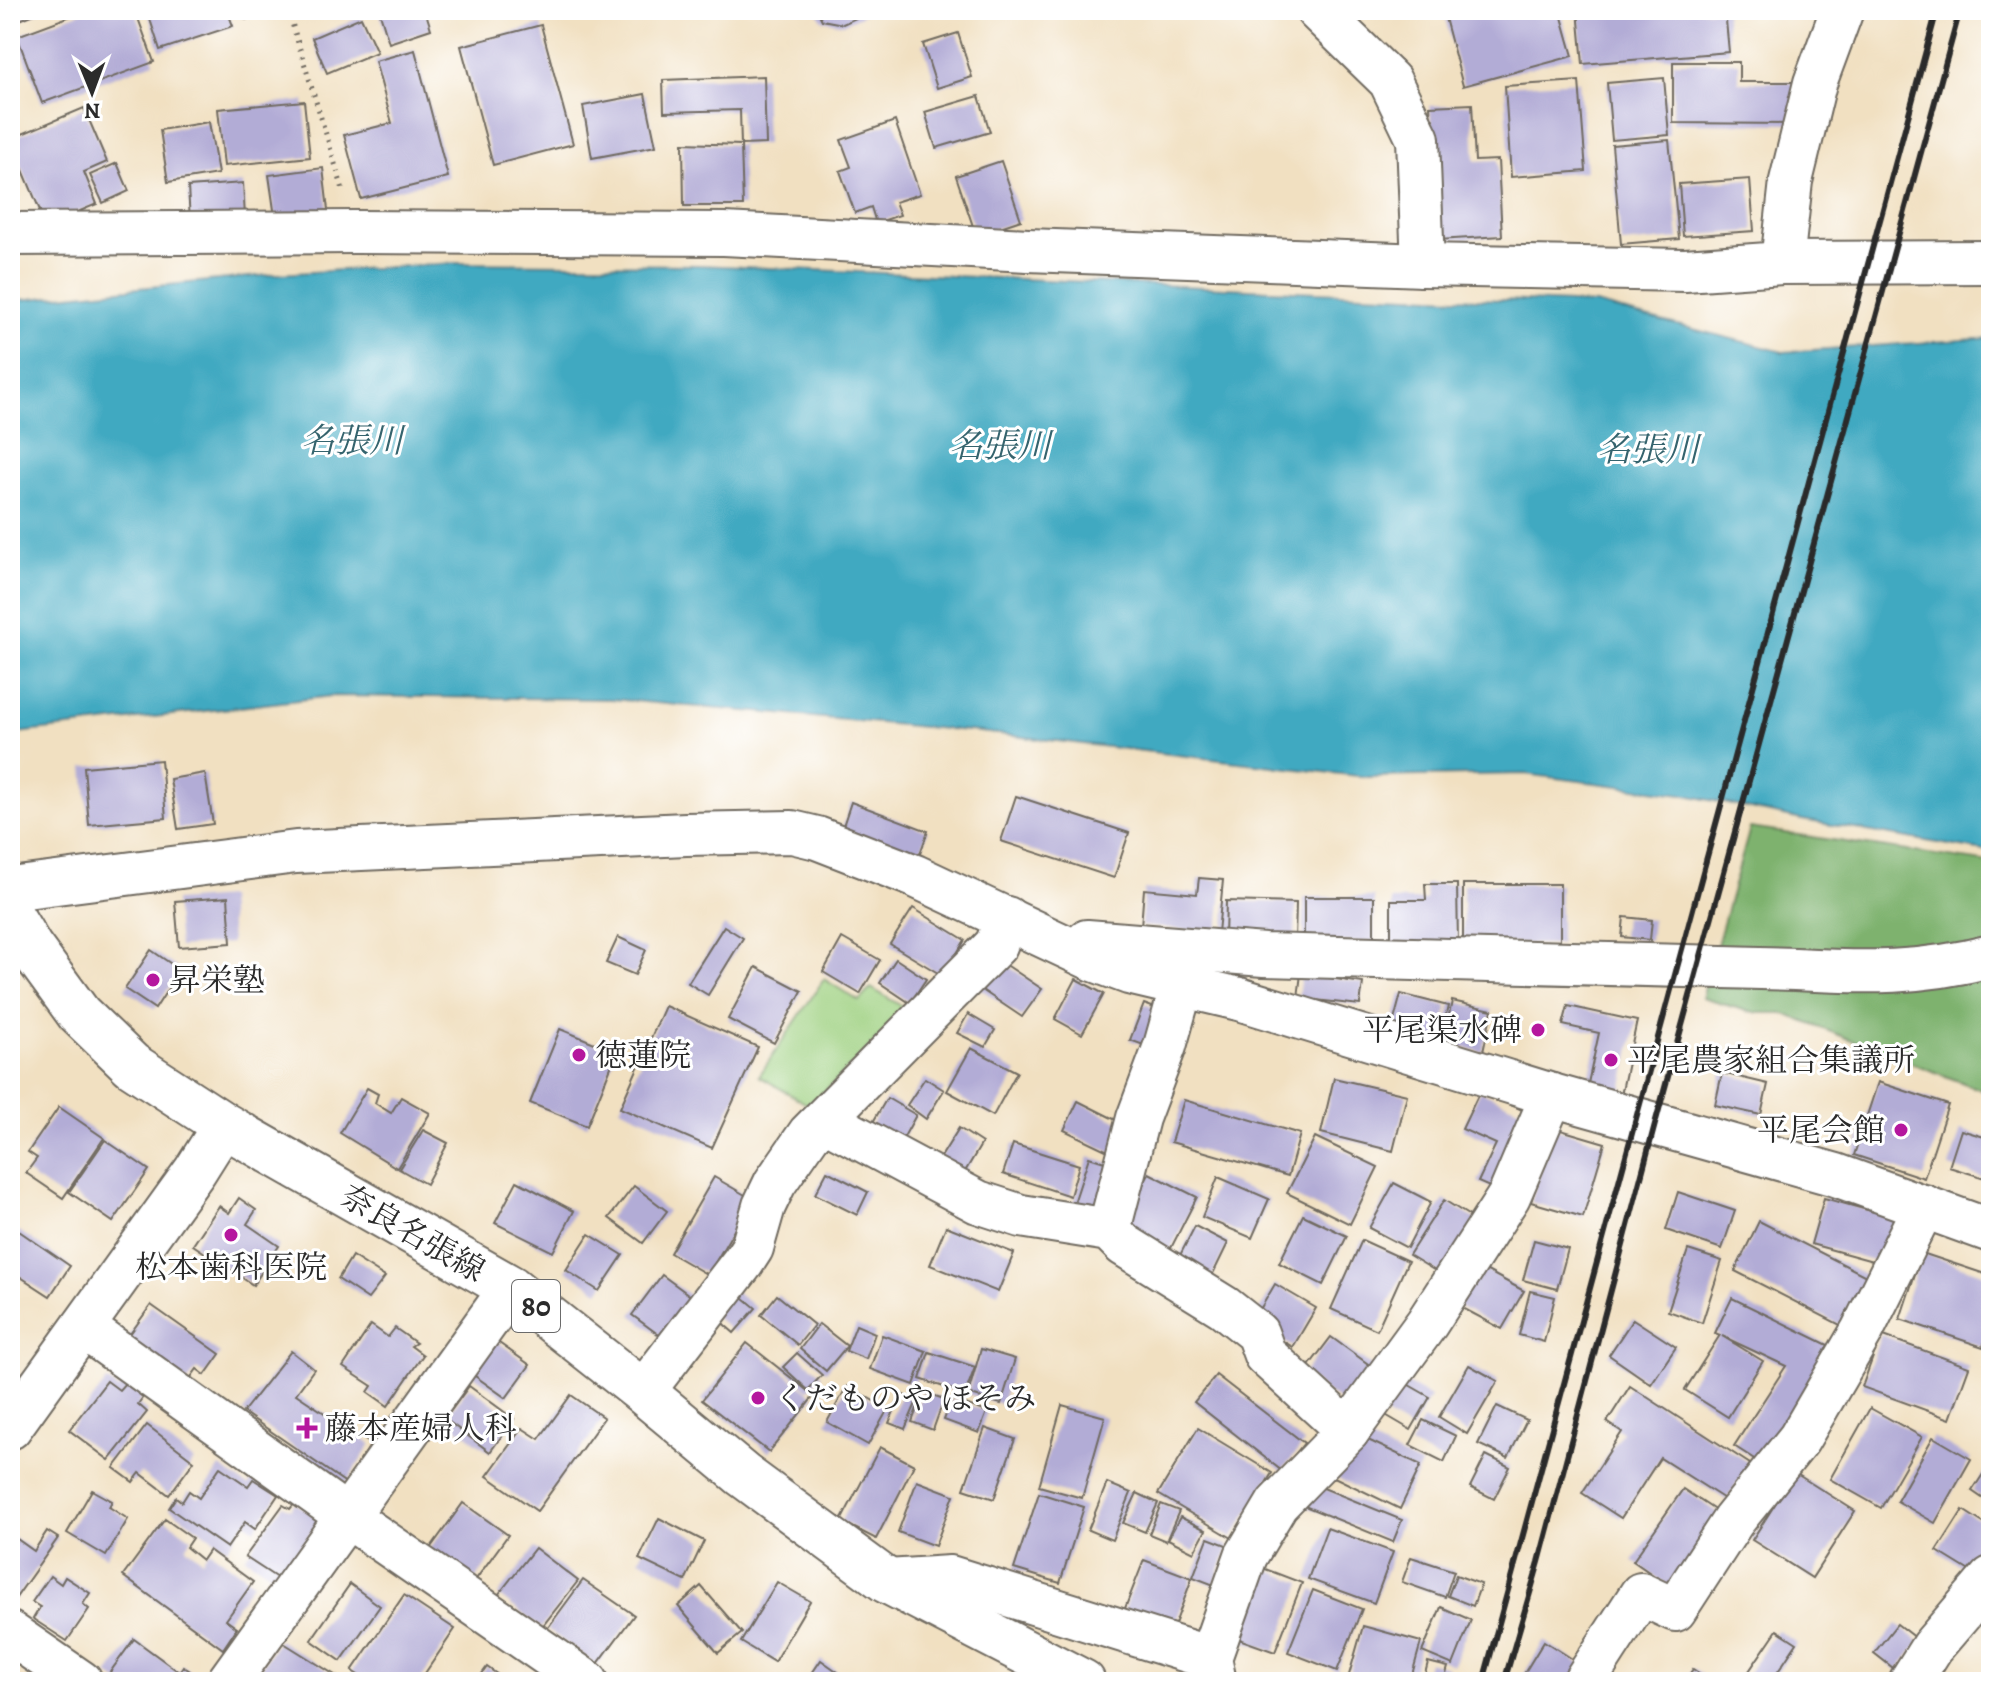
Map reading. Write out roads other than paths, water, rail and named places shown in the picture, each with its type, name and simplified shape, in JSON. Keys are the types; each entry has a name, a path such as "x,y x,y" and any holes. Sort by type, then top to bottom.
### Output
{"main road":[{"name":"奈良名張線","path":"10,914 79,1014 132,1065 224,1125 511,1288 743,1475 887,1581 1083,1682"}],"street":[{"path":"1317,10 1390,81 1418,139 1423,265"},
{"path":"1782,263 1791,181 1815,83 1842,10"},
{"path":"10,234 724,234 1028,250 1423,265 1685,270 1782,263 1991,262"},
{"path":"10,889 296,852 670,834 792,832 817,838 915,876 1094,960 1129,973 1254,1004 1552,1095 1836,1175 1991,1231"},
{"path":"643,1392 752,1248 764,1206 775,1183 802,1143 996,945 1007,918"},
{"path":"1054,941 1264,955 1863,973 1913,971 1991,956"},
{"path":"1109,1230 1138,1118 1165,1046 1182,985"},
{"path":"887,1581 950,1577 1213,1670 1246,1556 1277,1504 1348,1431 1427,1323 1509,1196 1552,1095"},
{"path":"825,1120 978,1202 1021,1216 1109,1230 1124,1245 1224,1307 1257,1333 1265,1355 1348,1431"},
{"path":"10,1428 195,1171 224,1125"},
{"path":"1584,1682 1641,1594 1675,1610 1733,1521 1799,1439 1862,1331 1924,1206"},
{"path":"228,1682 511,1288"},
{"path":"83,1327 348,1517 587,1682"},
{"path":"1910,1682 1932,1647 1991,1578"},
{"path":"10,1633 81,1682"}],"water":[{"name":"名張川","path":"455,263 698,265 1595,304 1783,352 1991,338 1991,852 1802,820 1682,794 1525,774 1367,777 980,732 611,699 332,696 10,734 10,301 279,274"}],"railway":[{"path":"1483,1682 1937,10"},
{"path":"1504,1682 1960,10"}],"place":[{"name":"昇栄塾","path":"153,980"},
{"name":"平尾渠水碑","path":"1538,1030"},
{"name":"徳蓮院","path":"579,1055"},
{"name":"平尾農家組合集議所","path":"1611,1060"},
{"name":"平尾会館","path":"1901,1130"},
{"name":"松本歯科医院","path":"231,1235"},
{"name":"くだものや ほそみ","path":"758,1398"},
{"name":"藤本産婦人科","path":"307,1428"}]}
